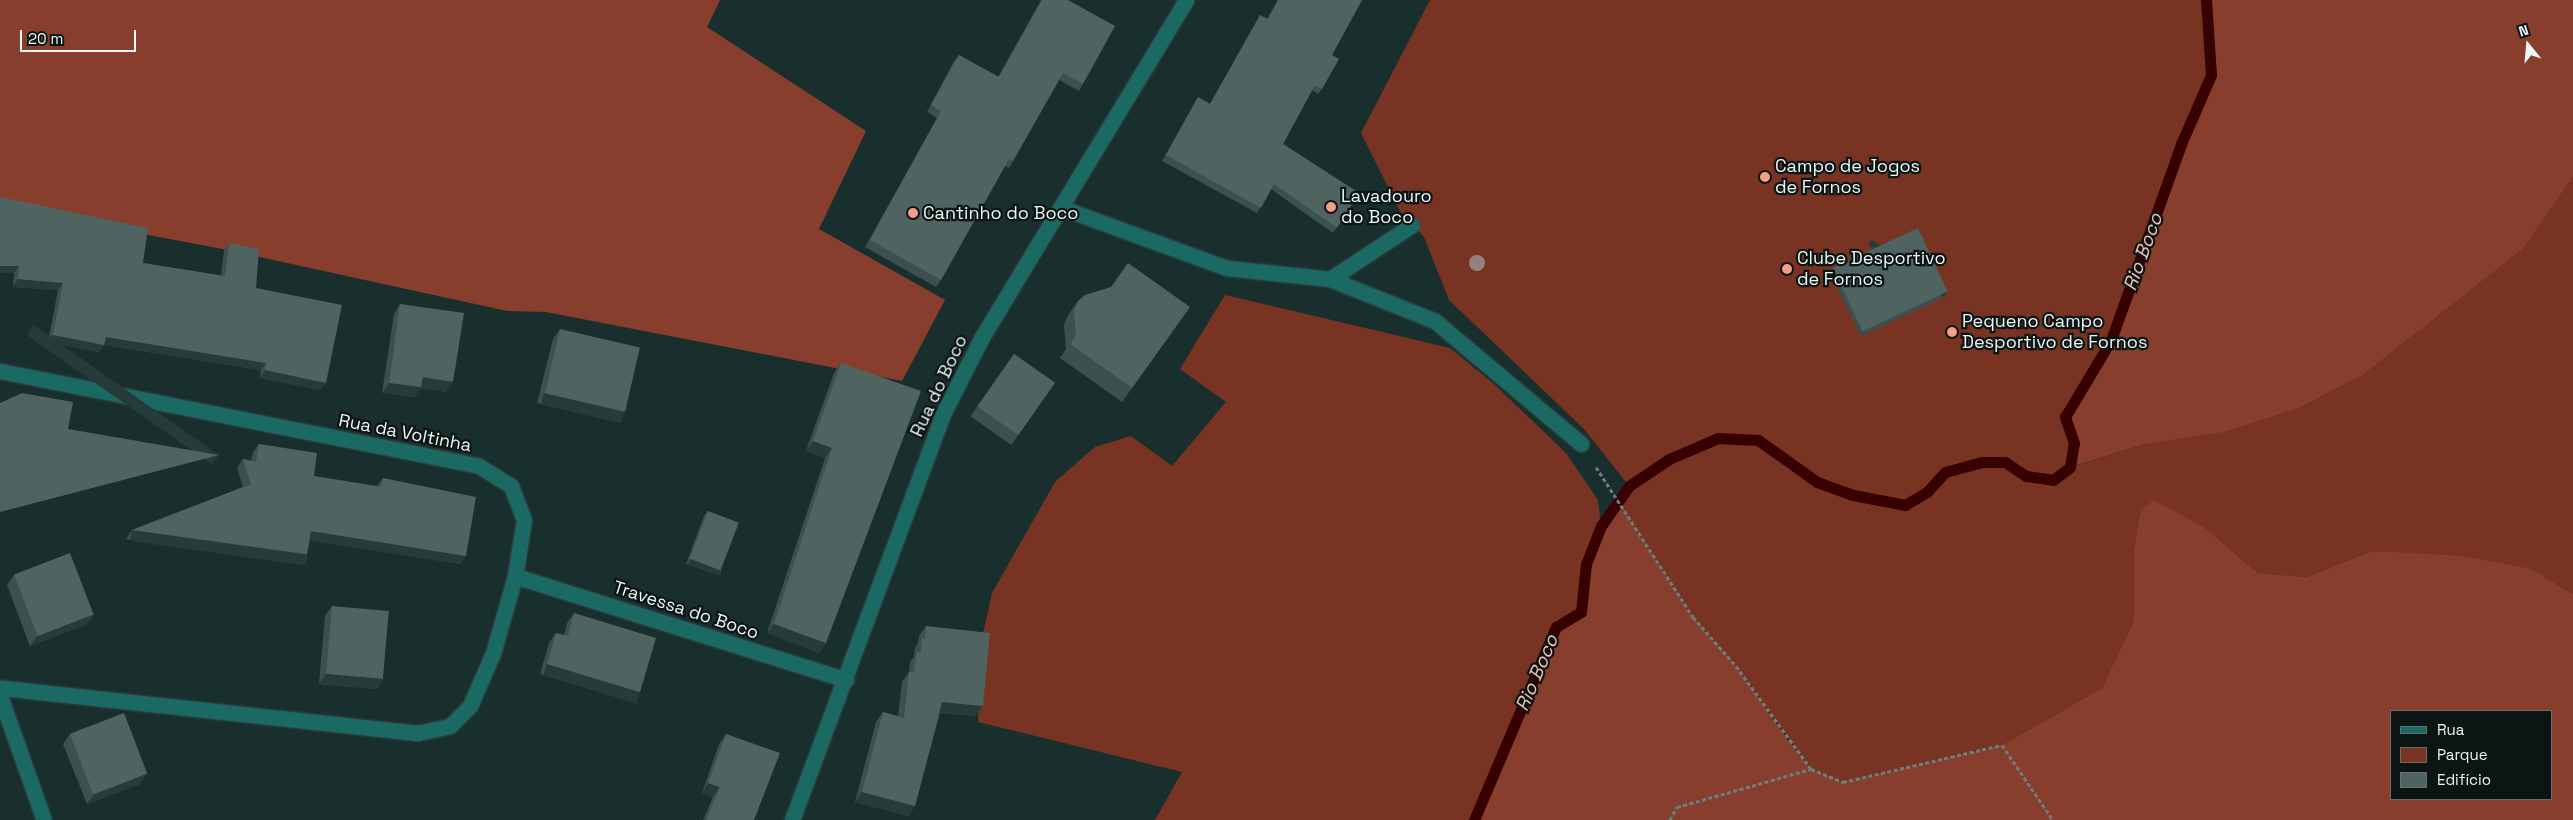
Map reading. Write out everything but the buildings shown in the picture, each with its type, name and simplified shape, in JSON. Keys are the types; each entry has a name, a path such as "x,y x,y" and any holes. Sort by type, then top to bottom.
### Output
{"street":[{"name":"Rua do Boco","path":"792,820 846,680 944,412 982,337 1062,208 1186,0"},
{"path":"1062,208 1227,268 1330,279 1435,321 1581,444"},
{"path":"1330,279 1412,225"},
{"name":"Rua da Voltinha","path":"0,371 479,466 511,486 524,520 515,576 493,654 470,706 450,726 417,733 0,688"},
{"name":"Travessa do Boco","path":"515,576 846,680"},
{"path":"0,696 44,820"}],"path":[{"path":"1604,478 1693,617 1736,666 1811,769 1843,782 2002,745 2052,820"},
{"path":"1670,820 1677,807 1811,769"}],"green space":[{"name":"Clube Desportivo de Fornos","path":"1430,0 2206,0 2211,75 2111,340 2065,417 2074,443 2071,467 2145,444 2301,407 2363,375 2523,249 2573,177 2573,594 2532,569 2372,551 2307,577 2258,573 2205,528 2140,511 2134,549 2134,620 2102,688 2002,745 1843,782 1811,769 1736,666 1693,617 1619,501 1629,486 1584,429 1449,300 1424,237 1400,211 1361,133"},
{"path":"1225,295 1450,348 1494,384 1566,453 1598,500 1601,526 1586,564 1581,612 1556,627 1474,820 1155,820 1182,772 978,722 981,643 992,593 1055,482 1095,447 1131,436 1172,466 1226,402 1180,369"}],"shaded area":[{"path":"0,0 720,0 707,27 866,131 819,229 945,300 902,381 546,312 507,311 228,250 0,207"},
{"path":"2206,0 2573,0 2573,177 2523,249 2363,375 2301,407 2224,432 2145,444 2070,467 2074,443 2065,417 2111,340 2181,144 2211,75"},
{"path":"2154,500 2205,528 2258,573 2307,577 2372,551 2463,556 2532,569 2573,594 2573,820 1474,820 1556,627 1581,612 1586,564 1601,526 1619,501 1693,617 1736,666 1788,740 1811,769 1843,782 2002,745 2102,688 2134,620 2134,549 2140,511"}],"waterway":[{"name":"Rio Boco","path":"1474,820 1556,627 1581,612 1586,564 1601,526 1629,486 1669,459 1718,438 1758,440 1817,482 1853,495 1905,505 1927,492 1945,472 1982,462 2005,462 2026,476 2053,480 2070,467 2074,443 2065,417 2111,340 2181,144 2211,75 2206,0"}],"place":[{"name":"Campo de Jogos de Fornos","path":"1765,177"},
{"name":"Lavadouro do Boco","path":"1331,207"},
{"name":"Cantinho do Boco","path":"913,213"},
{"name":"Clube Desportivo de Fornos","path":"1787,269"},
{"name":"Pequeno Campo Desportivo de Fornos","path":"1952,332"}]}
